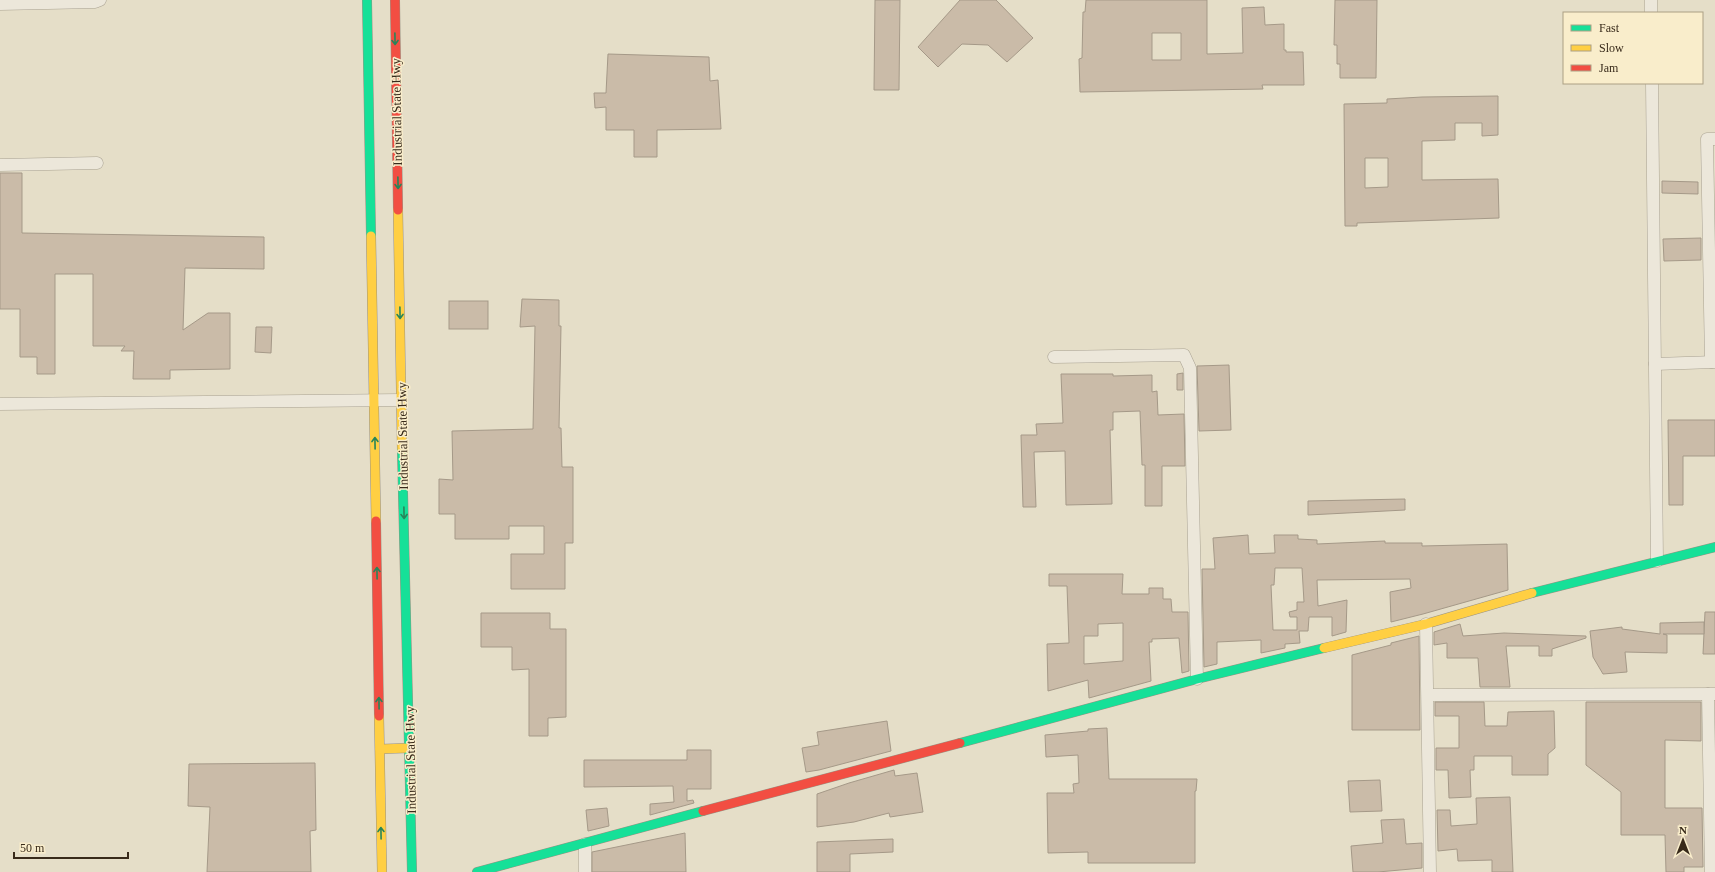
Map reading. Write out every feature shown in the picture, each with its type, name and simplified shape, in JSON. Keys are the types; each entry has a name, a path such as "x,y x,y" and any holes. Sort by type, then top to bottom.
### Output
{"main road":[{"name":"Industrial State Hwy","path":"367,0 382,872"},
{"name":"Industrial State Hwy","path":"395,0 401,400 412,872"},
{"path":"477,872 1197,679 1426,624 1535,592 1715,547"},
{"path":"380,749 409,748"}],"street":[{"path":"0,4 95,2 100,0"},
{"path":"1651,0 1651,12"},
{"path":"1652,84 1657,561"},
{"path":"1655,364 1713,362 1712,248 1707,139 1715,138"},
{"path":"0,165 97,163"},
{"path":"1054,357 1184,354 1190,368 1197,679"},
{"path":"0,404 401,400"},
{"path":"1426,624 1430,872"},
{"path":"1428,695 1712,694 1711,872"},
{"path":"585,844 585,872"}],"building":[{"path":"875,0 900,0 899,90 874,90"},
{"path":"960,0 996,0 1033,38 1007,62 988,45 962,44 938,67 918,47"},
{"path":"1086,0 1207,0 1207,54 1243,53 1242,8 1264,7 1265,25 1284,24 1284,50 1286,50 1286,52 1303,52 1304,85 1262,85 1263,89 1080,92 1079,59 1082,58 1083,12 1085,12","holes":["1152,33 1181,33 1181,60 1152,60"]},
{"path":"1335,0 1377,0 1376,78 1340,78 1340,64 1337,64 1337,45 1334,45"},
{"path":"608,54 709,57 710,81 718,80 721,129 657,130 657,157 634,157 634,130 606,130 606,107 595,108 594,93 606,93"},
{"path":"1498,96 1498,135 1482,136 1482,123 1455,123 1455,140 1422,141 1422,180 1498,179 1499,218 1357,223 1357,226 1345,226 1344,104 1387,103 1387,99","holes":["1365,158 1388,158 1388,187 1365,188"]},
{"path":"0,173 22,173 22,233 264,237 264,269 185,268 183,330 208,313 230,313 230,369 170,370 170,379 133,379 134,351 121,351 125,346 93,346 93,274 55,274 55,374 37,374 37,357 20,357 20,309 0,309"},
{"path":"1662,181 1698,182 1698,194 1662,193"},
{"path":"1701,238 1701,260 1664,261 1663,239"},
{"path":"522,299 559,300 559,326 561,326 559,428 561,428 562,467 573,467 573,543 565,543 565,589 511,589 511,554 544,554 544,526 509,526 509,539 455,539 455,514 439,514 439,479 453,480 452,431 533,429 535,326 520,327"},
{"path":"449,301 488,301 488,329 449,329"},
{"path":"256,327 272,327 271,353 255,352"},
{"path":"1229,365 1231,430 1199,431 1197,366"},
{"path":"1183,373 1183,390 1177,390 1177,374"},
{"path":"1061,374 1113,374 1113,376 1152,375 1152,392 1157,391 1158,415 1184,414 1185,466 1162,466 1162,506 1145,506 1145,465 1142,465 1140,411 1113,412 1113,430 1110,430 1112,504 1066,505 1065,451 1034,452 1036,507 1023,507 1021,435 1037,435 1036,424 1063,423"},
{"path":"1668,420 1715,420 1715,456 1683,456 1683,505 1669,505"},
{"path":"1405,499 1405,510 1308,515 1308,501"},
{"path":"1248,535 1249,554 1275,553 1274,535 1298,535 1298,539 1317,540 1317,544 1385,541 1385,543 1422,543 1422,546 1507,544 1508,590 1391,622 1390,592 1411,588 1410,579 1317,580 1318,606 1347,600 1346,632 1332,636 1332,617 1309,617 1308,631 1299,631 1300,643 1285,644 1285,648 1261,653 1261,640 1217,642 1217,664 1204,667 1202,569 1215,569 1213,538","holes":["1275,568 1302,568 1304,602 1297,602 1297,610 1289,612 1290,617 1297,617 1297,630 1273,630 1271,585 1274,585"]},
{"path":"1049,574 1123,574 1122,594 1149,594 1149,588 1163,588 1163,599 1171,599 1172,612 1188,612 1189,671 1182,673 1179,638 1152,639 1152,642 1149,642 1151,681 1089,698 1088,680 1048,691 1047,644 1069,643 1067,586 1049,586","holes":["1123,623 1123,661 1084,664 1084,636 1098,636 1098,624"]},
{"path":"1705,612 1715,612 1715,654 1703,654"},
{"path":"481,613 550,613 550,629 566,629 566,717 548,718 548,736 529,736 529,669 512,670 512,647 481,647"},
{"path":"1704,622 1704,634 1663,634 1667,635 1667,653 1625,652 1627,672 1603,674 1593,657 1590,631 1622,627 1622,629 1660,634 1660,623"},
{"path":"1460,624 1463,636 1504,633 1586,636 1586,638 1552,649 1552,656 1539,656 1539,646 1506,646 1510,687 1480,687 1478,658 1447,658 1447,643 1434,645 1434,632"},
{"path":"1419,636 1420,730 1352,730 1352,655"},
{"path":"1435,702 1484,702 1485,726 1507,726 1508,712 1554,711 1555,748 1548,754 1548,775 1512,775 1512,756 1474,756 1474,770 1470,770 1471,797 1449,798 1448,770 1436,770 1436,748 1459,748 1459,716 1435,716"},
{"path":"1586,702 1701,702 1701,741 1665,740 1665,808 1702,808 1703,867 1684,867 1684,872 1666,872 1665,835 1621,835 1621,792 1586,765"},
{"path":"887,721 891,751 806,772 802,748 819,745 817,732"},
{"path":"1107,728 1109,779 1197,779 1195,791 1195,863 1088,863 1088,852 1048,853 1047,793 1074,793 1073,784 1079,783 1078,755 1046,757 1045,735"},
{"path":"687,750 711,750 711,789 687,789 687,801 693,800 694,803 650,815 650,804 674,802 673,786 584,787 584,760 687,760"},
{"path":"315,763 316,830 310,831 311,872 207,872 210,807 188,806 189,764"},
{"path":"894,770 895,776 917,773 923,812 890,817 889,813 854,822 817,827 817,794"},
{"path":"1380,780 1382,811 1350,812 1348,781"},
{"path":"1510,797 1513,872 1492,872 1492,860 1458,861 1457,849 1438,851 1437,810 1450,810 1451,826 1477,824 1476,798"},
{"path":"607,808 609,826 588,831 586,810"},
{"path":"1404,819 1406,844 1422,843 1422,868 1378,872 1353,872 1351,846 1383,843 1381,820"},
{"path":"685,833 686,872 592,872 592,852"},
{"path":"893,839 893,852 850,854 850,872 817,872 817,842"}],"traffic: fast":[{"path":"367,0 371,236"},
{"path":"402,450 412,872"},
{"path":"1532,593 1715,547"},
{"path":"960,743 1197,679 1324,648"},
{"path":"477,872 703,811"}],"traffic: slow":[{"path":"398,210 402,450"},
{"path":"371,236 376,521"},
{"path":"1324,648 1426,624 1532,593"},
{"path":"379,716 382,872"},
{"path":"380,749 409,748"}],"traffic: jam":[{"path":"395,0 398,210"},
{"path":"376,521 379,716"},
{"path":"703,811 960,743"}]}
